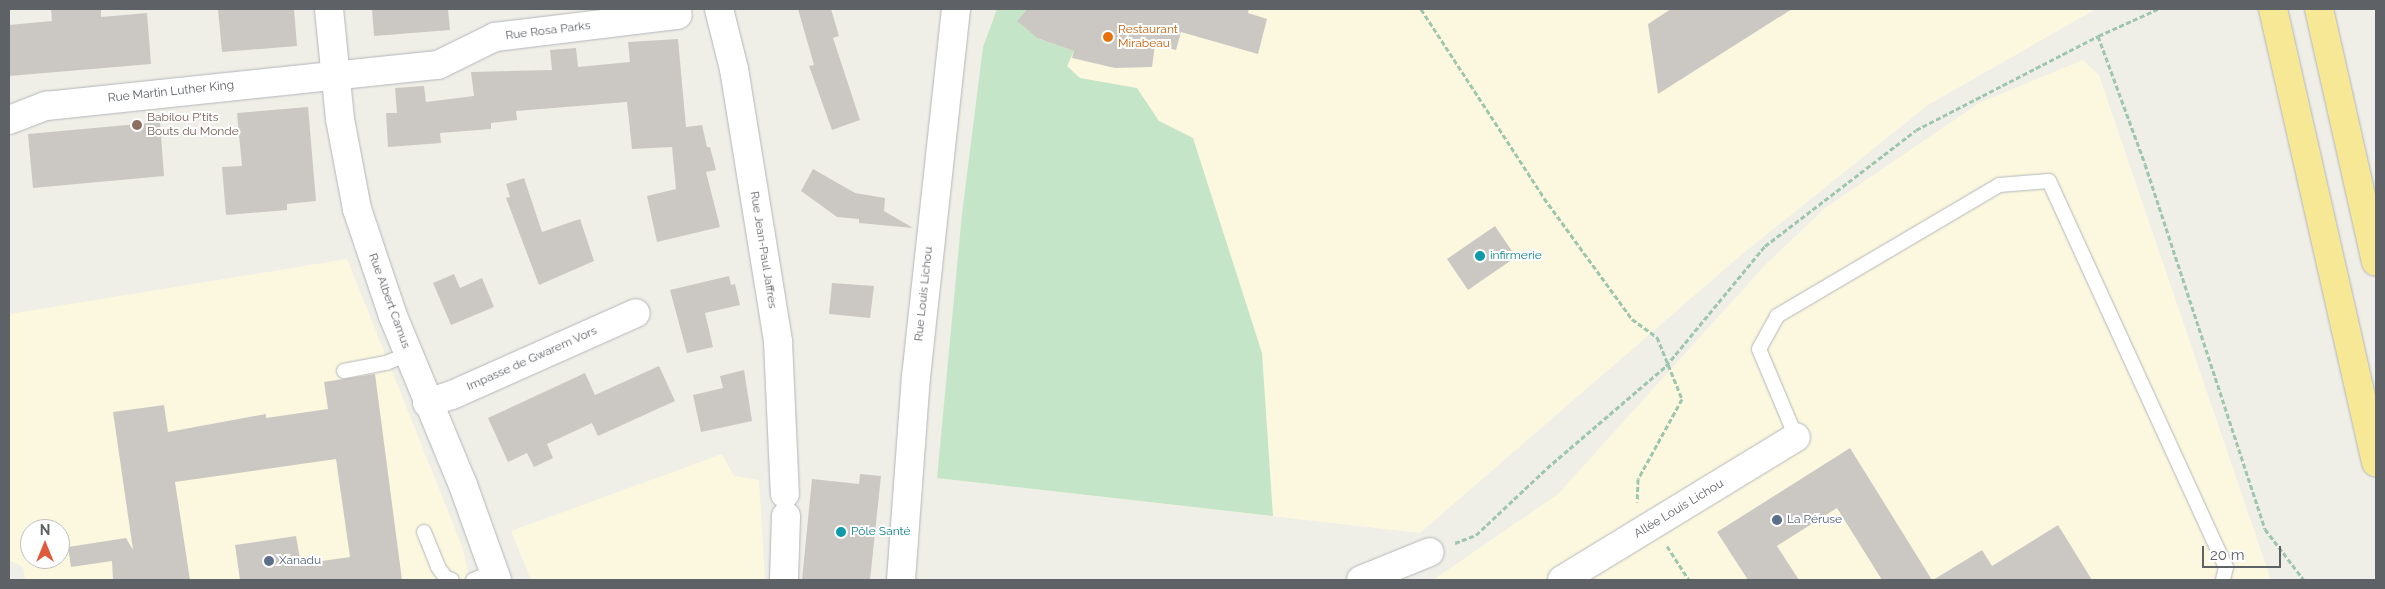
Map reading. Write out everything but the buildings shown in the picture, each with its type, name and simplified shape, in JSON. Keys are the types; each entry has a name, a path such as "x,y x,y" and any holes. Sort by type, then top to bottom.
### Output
{"highway":[{"path":"2273,9 2376,462"},
{"path":"2319,9 2376,262"}],"street":[{"name":"Rue Albert Camus","path":"329,9 335,76 357,209 392,316 463,485 488,577"},
{"name":"Rue Jean-Paul Jaffrès","path":"719,9 734,68 778,342 786,505 784,580"},
{"name":"Rue Louis Lichou","path":"900,580 916,377 956,9"},
{"name":"Rue Rosa Parks","path":"335,76 438,66 495,37 678,15"},
{"name":"Rue Martin Luther King","path":"9,120 46,106 335,76"},
{"name":"Impasse de Gwarem Vors","path":"427,403 452,395 636,312"},
{"name":"Allée Louis Lichou","path":"1567,579 1796,437"},
{"path":"1361,580 1430,552"}],"lane":[{"path":"1796,437 1759,349 1777,316 1999,185 2049,180 2226,568 2223,580"},
{"path":"344,371 386,363 408,354"},
{"path":"424,532 438,568 446,578 452,580"}],"path":[{"path":"1421,9 1544,198 1632,319 1657,336 1666,366 1682,399 1638,479 1638,505 1653,524 1689,580"},
{"path":"1430,552 1476,535 1547,468 1666,366 1764,246 1908,136 2098,36 2158,9"},
{"path":"2098,36 2145,164 2265,529 2304,580"}],"shaded area":[{"path":"997,9 2096,9 1928,105 1740,256 1420,533 937,478 983,47"},
{"path":"2083,60 2099,75 2271,580 1433,580 1558,494 1765,265 1825,208 1979,103"},
{"path":"347,259 462,546 470,580 25,580 23,569 70,569 70,519 20,519 20,566 9,560 9,314"},
{"path":"722,454 734,476 759,480 765,580 531,580 511,531"}],"green space":[{"path":"997,9 1027,9 1018,20 1037,38 1074,51 1067,66 1080,78 1137,88 1159,121 1193,138 1262,353 1273,516 937,478 962,214 983,47"}],"place":[{"name":"Restaurant Mirabeau","path":"1108,37"},
{"name":"Babilou P'tits Bouts du Monde","path":"137,125"},
{"name":"infirmerie","path":"1480,256"},
{"name":"La Péruse","path":"1777,520"},
{"name":"Pôle Santé","path":"841,532"},
{"name":"Xanadu","path":"269,561"}]}
